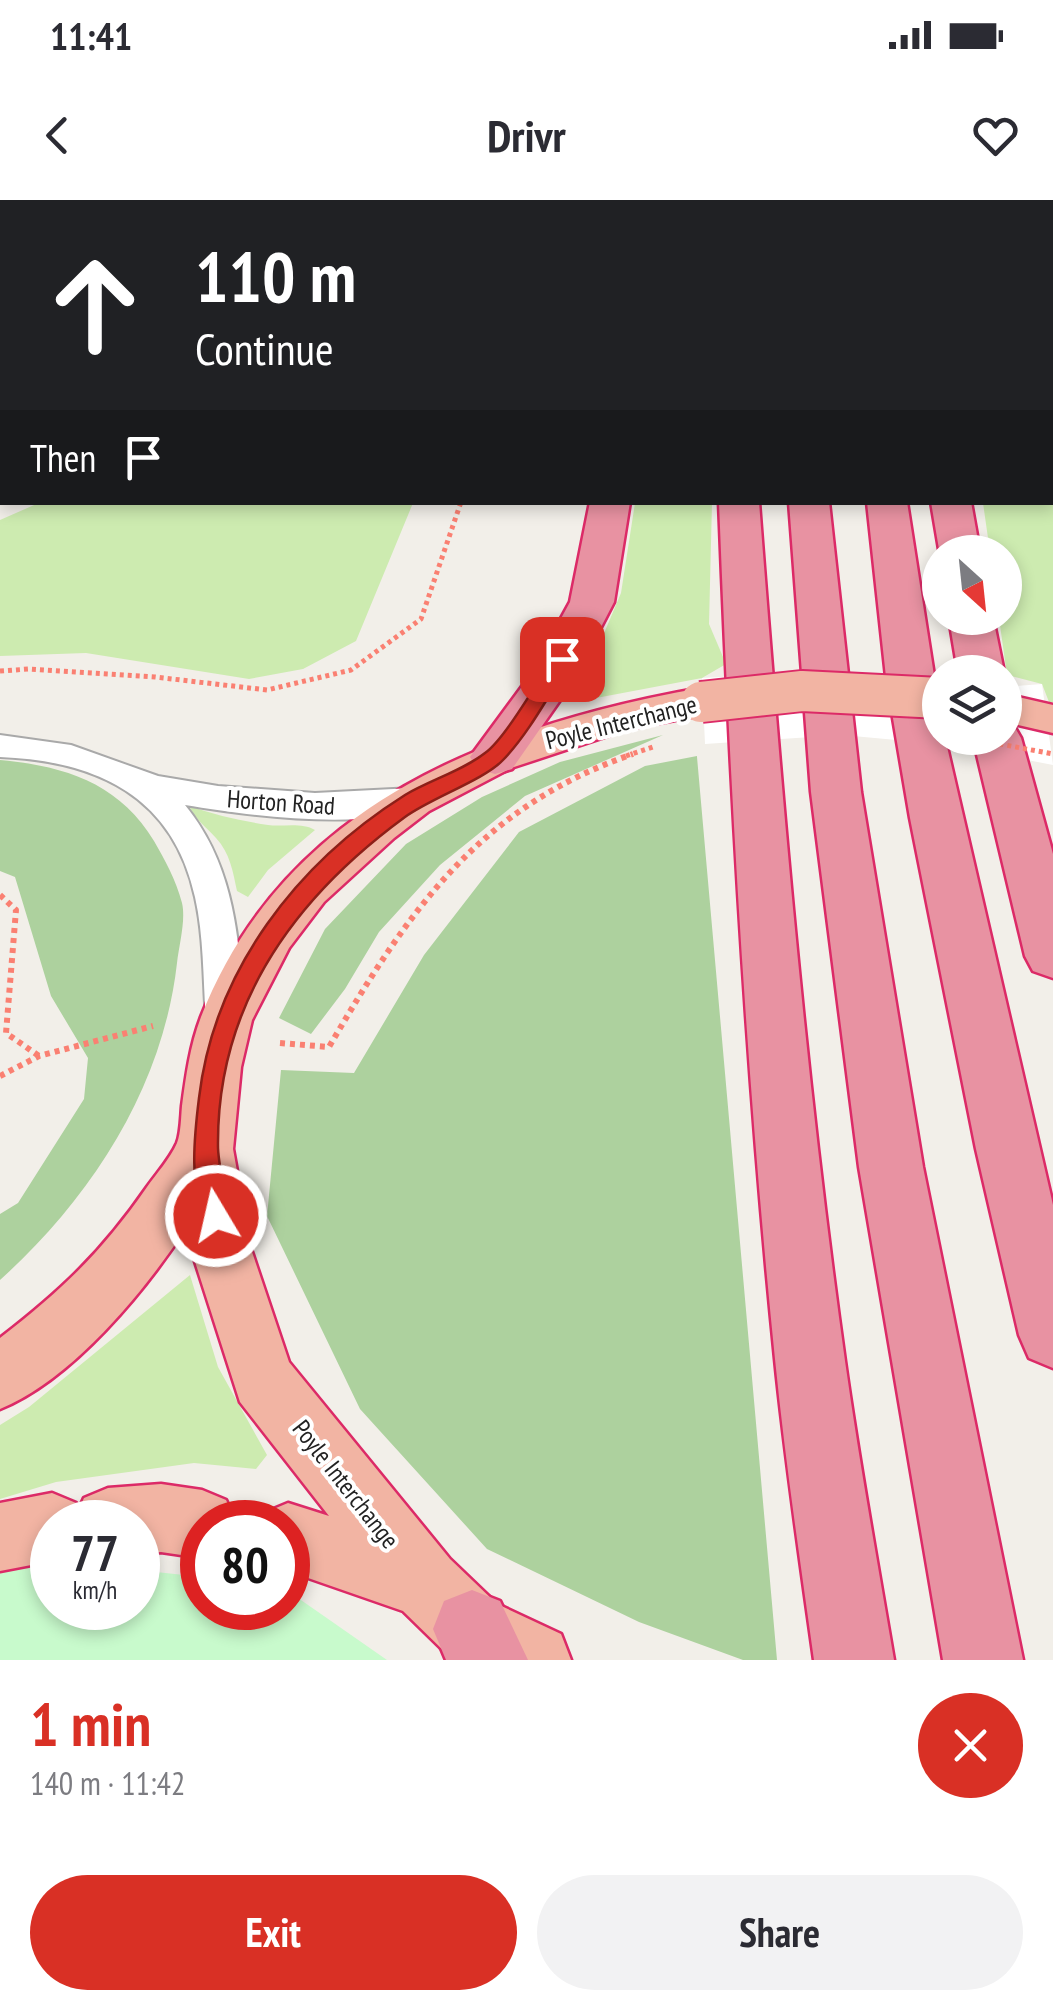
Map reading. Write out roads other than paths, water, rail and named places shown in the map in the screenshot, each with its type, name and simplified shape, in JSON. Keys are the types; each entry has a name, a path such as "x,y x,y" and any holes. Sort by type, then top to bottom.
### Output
{"highway":[{"path":"495,757 549,682 592,602 609,505"},
{"path":"739,505 758,819 810,1361 854,1660"},
{"path":"809,505 836,792 890,1167 983,1660"},
{"path":"886,505 909,677 936,818 1007,1148 1053,1336"},
{"path":"951,505 956,535"},
{"name":"Poyle Interchange","path":"480,1633 264,1380 221,1250 205,1149 214,1067 226,1020 254,962 307,889 345,853 413,800 495,757 624,716 700,702 802,692 922,697"},
{"path":"1022,716 1051,730"},
{"path":"1001,755 1053,956"},
{"path":"0,1378 88,1308 137,1252 205,1149"},
{"path":"0,1537 30,1532"},
{"path":"310,1548 480,1633"}],"street":[{"name":"Horton Road","path":"0,746 63,755 110,768 149,786 304,807 413,800"},
{"name":"Horton Road","path":"149,786 189,834 211,880 219,916 226,1020"}]}
